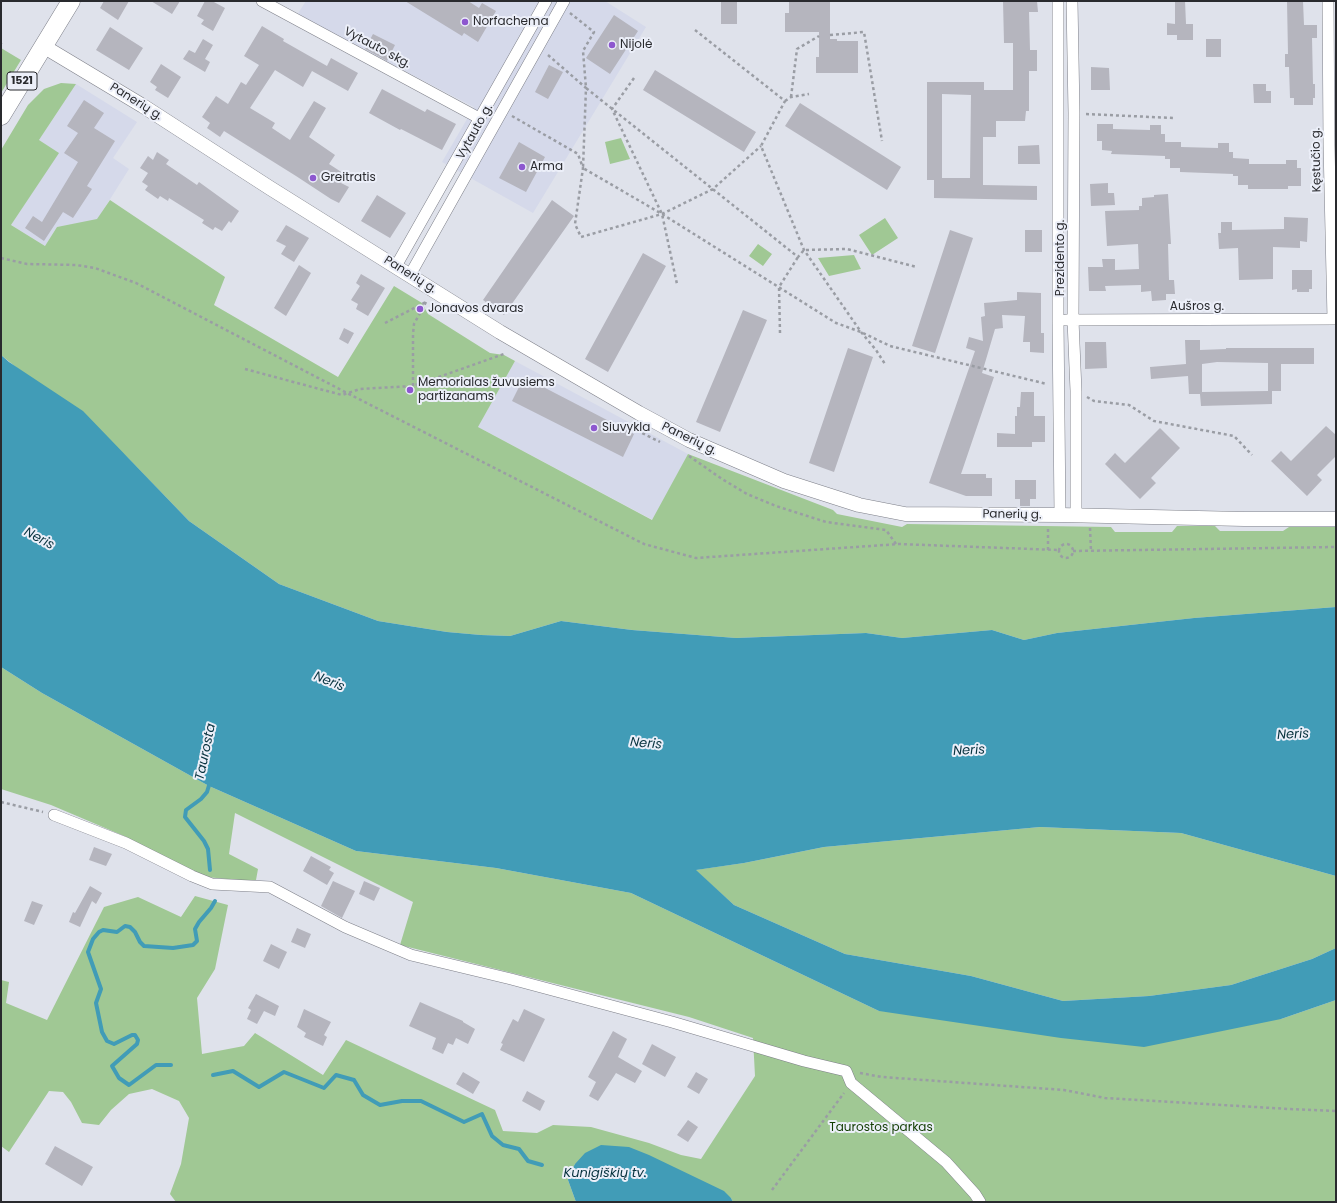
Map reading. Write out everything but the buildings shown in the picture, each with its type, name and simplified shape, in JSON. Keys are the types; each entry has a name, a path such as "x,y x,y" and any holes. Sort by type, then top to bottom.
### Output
{"main road":[{"name":"1521","path":"1,116 71,1"}],"street":[{"name":"Vytauto skg.","path":"262,1 479,118"},
{"name":"Vytauto g.","path":"396,266 546,1"},
{"name":"Prezidento g.","path":"1054,515 1058,387 1058,1"},
{"name":"Prezidento g.","path":"1072,1 1074,113 1073,320 1083,516"},
{"name":"Kęstučio g.","path":"1328,1 1329,145 1335,319"},
{"name":"Vytauto g.","path":"410,275 562,3"},
{"name":"Panerių g.","path":"43,46 143,106 270,188 500,332 639,413 689,440 784,482 859,505 905,514 1336,519"},
{"name":"Aušros g.","path":"1058,320 1335,319"},
{"path":"54,815 126,843 192,876 212,884 270,887 345,927 411,955 511,979 672,1022 804,1061 846,1071 851,1083 946,1162 975,1194 980,1202"}],"path":[{"path":"562,3 594,32 583,51 586,88 583,168 576,224 581,237 662,214 713,189 761,146 785,101 791,97 809,94"},
{"path":"695,30 785,101"},
{"path":"830,36 864,32 882,141"},
{"path":"791,97 797,49 819,36"},
{"path":"538,47 586,88 798,257"},
{"path":"612,109 634,78"},
{"path":"612,109 662,214 677,284"},
{"path":"502,110 578,154 583,168 662,214 836,323 861,332 890,346 1058,387"},
{"path":"1074,113 1173,118"},
{"path":"761,146 804,250 861,332 876,350 884,364"},
{"path":"780,334 778,287 804,250 847,249 917,267"},
{"path":"1,258 27,264 76,265 95,268 136,283 347,394 644,544 696,558 896,545 1058,550 1059,547 1066,544 1072,548 1073,551"},
{"path":"413,386 414,324 432,289"},
{"path":"385,324 426,302"},
{"path":"245,369 342,395 360,389 413,386 504,354"},
{"path":"1076,391 1094,401 1129,405 1154,421 1234,436 1252,455"},
{"path":"639,413 630,427 666,445"},
{"path":"688,455 722,479 747,494 776,506 826,522 886,530 896,545"},
{"path":"1048,550 1054,515"},
{"path":"1083,516 1091,551"},
{"path":"1073,551 1336,547"},
{"path":"1058,550 1060,556 1065,559 1071,557 1073,551"},
{"path":"1,802 54,815"},
{"path":"846,1071 882,1077 1064,1090 1105,1098 1336,1111"},
{"path":"772,1190 851,1083"}],"shaded area":[{"path":"306,1 538,1 548,6 552,1 605,1 646,27 533,213 442,162 474,107 297,15"},
{"path":"76,84 137,122 113,158 129,169 97,220 57,227 45,246 11,225 58,153 39,140"},
{"path":"515,361 688,454 653,520 478,427"}],"green space":[{"path":"1,48 21,60 1,93"},
{"path":"61,83 76,84 39,140 59,153 11,225 45,246 57,227 97,219 110,200 225,277 214,305 338,377 394,286 422,303 428,314 490,353 504,355 515,361 478,427 652,520 688,454 833,510 837,514 902,527 907,524 1111,527 1115,532 1172,532 1177,526 1215,526 1220,531 1283,531 1289,527 1336,527 1336,607 1194,618 1057,633 1024,640 992,630 902,638 866,633 736,638 632,630 561,621 510,636 447,632 378,621 279,584 189,521 128,458 1,355 1,150 28,105 44,89"},
{"path":"621,138 630,159 610,164 605,142"},
{"path":"885,218 898,238 872,255 859,235"},
{"path":"758,244 772,254 763,266 749,256"},
{"path":"854,255 861,269 829,276 818,258"},
{"name":"Taurostos parkas","path":"1,667 42,693 209,786 356,851 496,868 631,893 879,1011 1281,1019 1336,1000 1336,1202 733,1202 731,1198 575,1164 568,1180 576,1202 176,1202 170,1194 181,1164 189,1118 179,1101 152,1089 129,1094 111,1110 99,1125 82,1123 71,1102 63,1092 49,1091 9,1152 1,1146 1,980 9,982 6,1003 47,1020 104,907 138,897 181,917 195,896 228,905 215,969 197,998 202,1054 244,1046 255,1033 323,1075 346,1040 495,1110 503,1131 537,1133 553,1125 591,1127 649,1143 681,1155 701,1159 755,1076 753,1038 689,1017 400,945 413,902 235,813 229,854 258,869 256,880 248,881 206,877 124,836 51,805 1,789"},
{"path":"1040,827 1181,833 1336,876 1336,948 1312,959 1231,985 1149,996 1063,1001 971,976 845,954 734,905 695,870 744,863 824,847"}],"water":[{"name":"Neris","path":"1,355 9,362 83,411 189,521 279,584 378,621 447,632 510,636 561,621 632,630 736,638 866,633 902,638 992,630 1024,640 1057,633 1194,618 1336,607 1336,876 1181,833 1040,827 824,847 744,863 696,870 734,905 845,954 971,976 1063,1001 1149,996 1231,985 1312,959 1336,948 1336,1000 1281,1019 1144,1047 1061,1038 879,1011 631,893 496,868 356,851 209,786 42,693 1,667"},
{"name":"Kunigiškių tv.","path":"601,1145 629,1147 649,1155 724,1191 733,1202 576,1202 568,1180 569,1175 575,1164 585,1153"}],"waterway":[{"name":"Taurosta","path":"210,782 207,792 201,799 186,810 185,817 204,841 208,849 210,870"},
{"name":"Taurosta","path":"171,1065 156,1065 129,1085 119,1078 112,1066 137,1044 138,1040 135,1035 132,1035 114,1044 107,1041 102,1032 96,1003 101,989 88,952 93,939 99,932 103,930 117,932 125,926 130,927 135,932 140,942 144,946 173,948 193,945 197,941 195,929 215,901"},
{"name":"Taurosta","path":"213,1075 233,1071 259,1087 284,1072 324,1088 336,1075 354,1080 363,1095 380,1105 402,1101 421,1101 464,1122 482,1114 492,1136 503,1145 519,1149 528,1161 542,1165"}],"place":[{"name":"Norfachema","path":"465,22"},
{"name":"Nijolė","path":"612,45"},
{"name":"Arma","path":"522,167"},
{"name":"Greitratis","path":"313,178"},
{"name":"Jonavos dvaras","path":"420,309"},
{"name":"Memorialas žuvusiems partizanams","path":"410,390"},
{"name":"Siuvykla","path":"594,428"}]}
